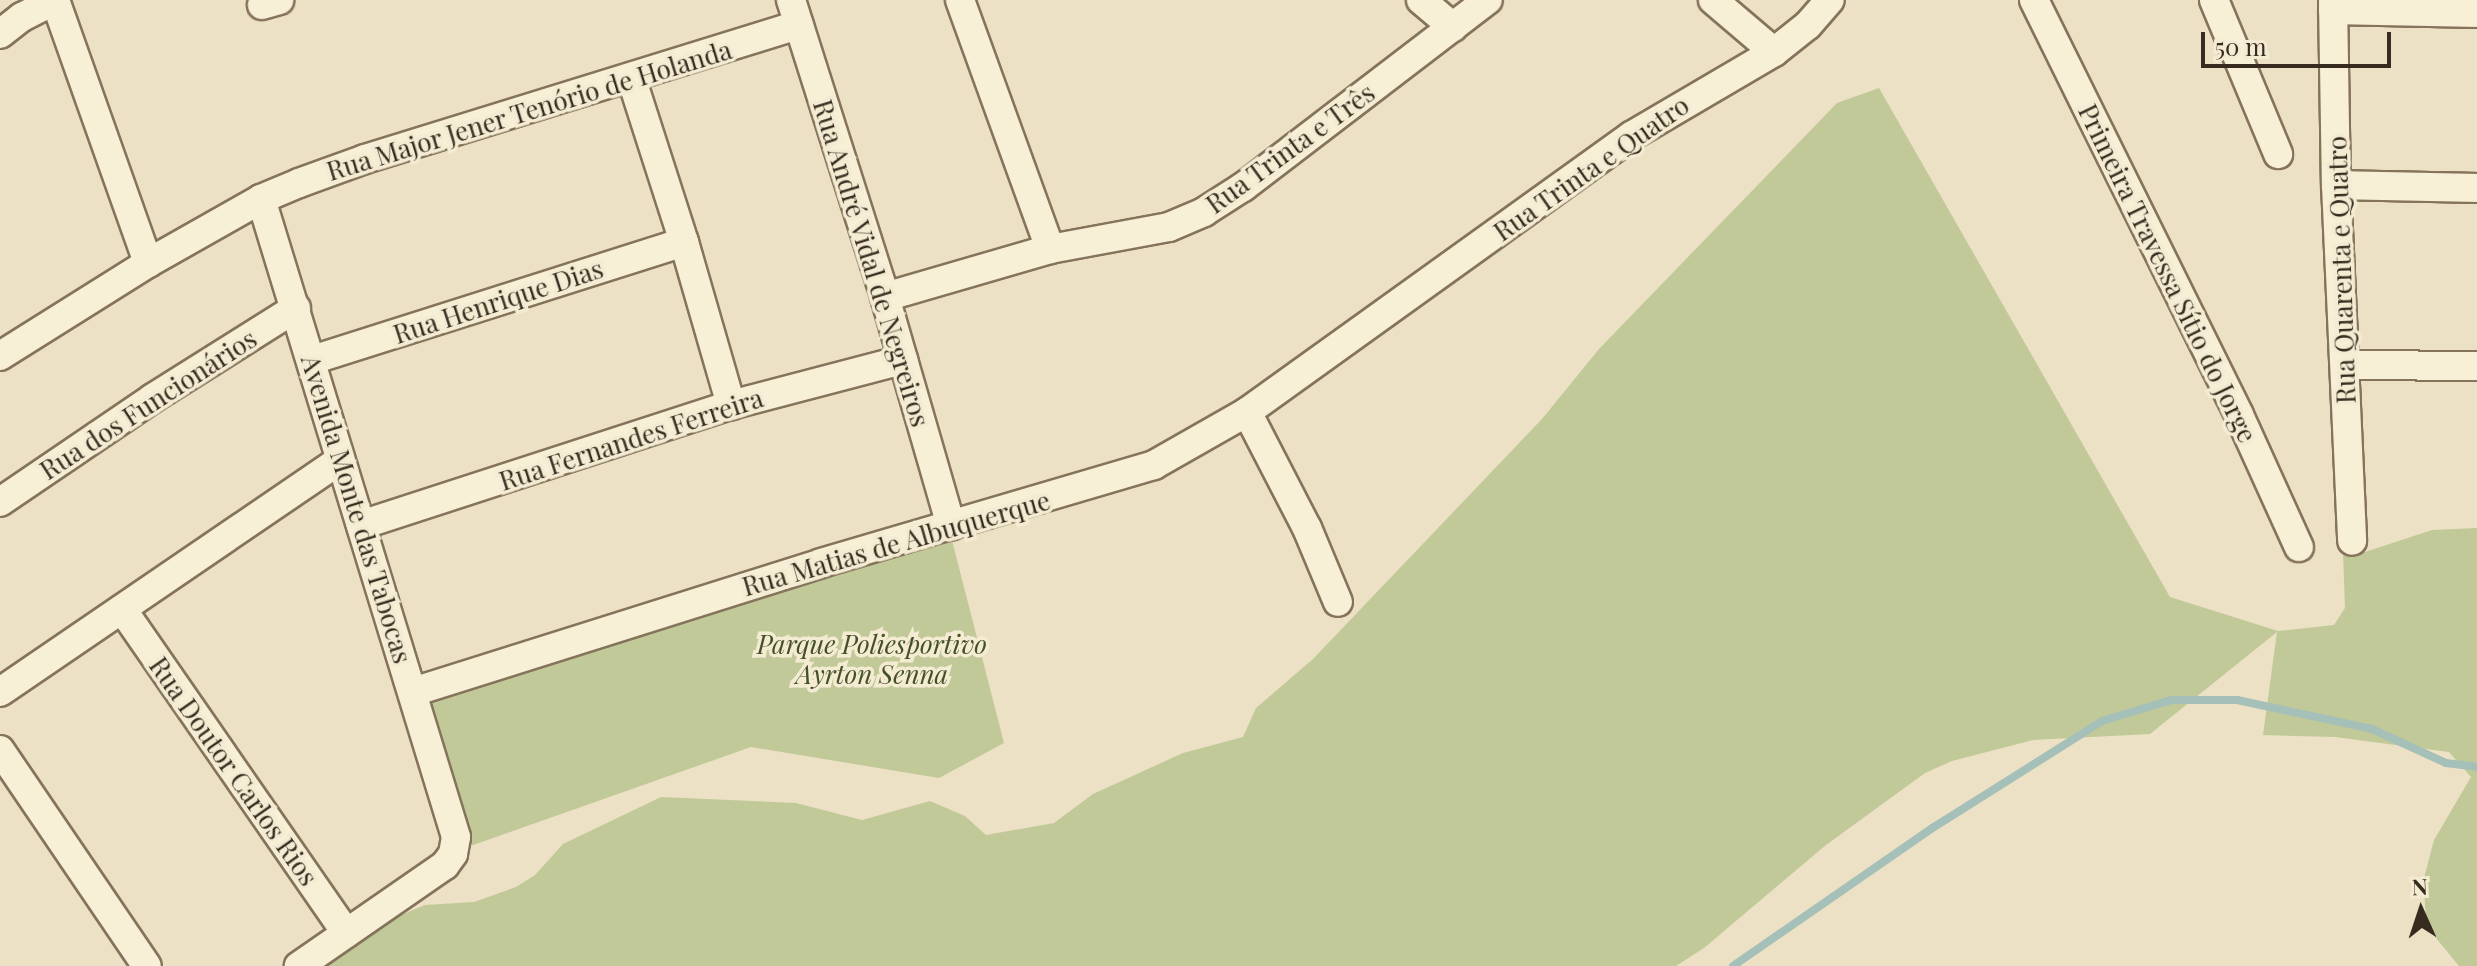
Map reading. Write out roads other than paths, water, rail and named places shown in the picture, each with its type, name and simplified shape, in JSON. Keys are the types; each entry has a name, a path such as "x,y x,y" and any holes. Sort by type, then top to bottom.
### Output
{"street":[{"path":"0,34 22,17 55,0 148,263"},
{"path":"960,0 1050,249"},
{"path":"1421,0 1453,27"},
{"name":"Rua Trinta e Três","path":"885,297 1050,249 1169,227 1204,212 1243,187 1488,0"},
{"path":"1713,0 1774,52"},
{"name":"Rua Trinta e Quatro","path":"1353,338 1631,136 1774,52 1808,25 1830,0"},
{"name":"Primeira Travessa Sítio do Jorge","path":"2034,0 2239,415 2299,547"},
{"path":"2214,0 2278,154"},
{"path":"2333,5 2477,13"},
{"name":"Rua Quarenta e Quatro","path":"2333,5 2336,185 2352,541"},
{"name":"Rua Major Jener Tenório de Holanda","path":"0,356 148,263 261,199 365,159 631,77 795,12"},
{"name":"Rua André Vidal de Negreiros","path":"795,12 885,297 951,526"},
{"path":"631,77 684,242 731,405"},
{"path":"2336,185 2477,188"},
{"name":"Avenida Monte das Tabocas","path":"261,199 456,837 453,854 445,865 346,933"},
{"name":"Rua Henrique Dias","path":"312,360 684,242"},
{"name":"Rua dos Funcionários","path":"0,502 153,398 296,308"},
{"name":"Rua Matias de Albuquerque","path":"413,692 821,563 1154,465 1247,412 1353,338"},
{"name":"Rua Fernandes Ferreira","path":"361,525 731,405 903,360"},
{"path":"2345,365 2477,366"},
{"path":"1247,412 1297,506 1338,602"},
{"path":"0,692 340,460"},
{"name":"Rua Doutor Carlos Rios","path":"122,609 346,933"},
{"path":"0,750 147,966"},
{"path":"299,966 346,933"}],"waterway":[{"path":"1733,966 1934,827 2102,721 2171,700 2237,700 2372,729 2446,763 2477,767"}],"park label":[{"name":"Parque Poliesportivo Ayrton Senna","path":"872,659"}]}
